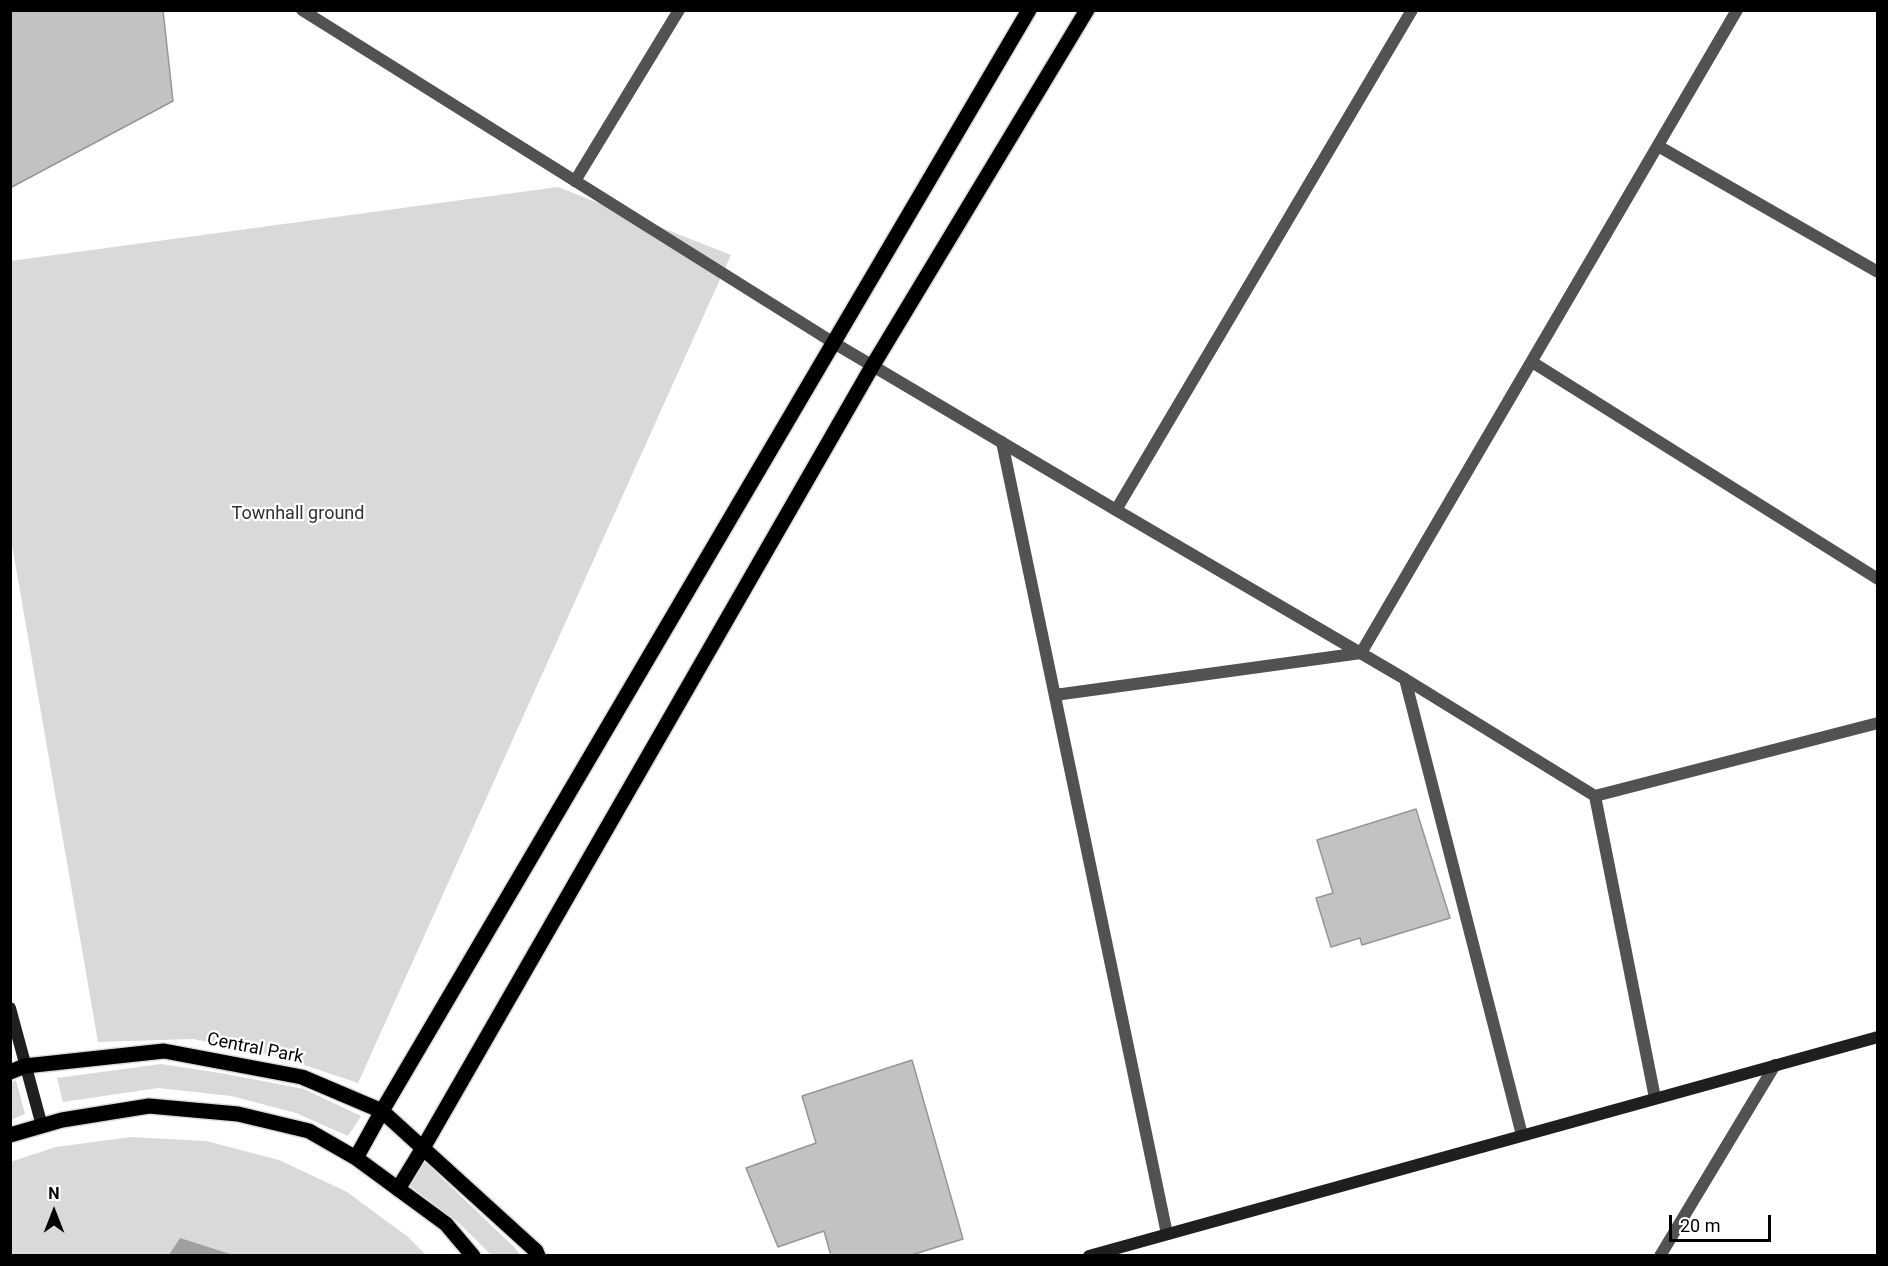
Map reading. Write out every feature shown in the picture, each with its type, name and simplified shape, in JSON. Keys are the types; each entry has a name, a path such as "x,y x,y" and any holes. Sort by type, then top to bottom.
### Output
{"main road":[{"path":"356,1158 1029,10"},
{"path":"398,1189 873,365 1087,10"},
{"name":"Central Park","path":"18,1069 164,1051 302,1077 382,1111 536,1251 538,1256"},
{"path":"10,1135 62,1120 148,1106 238,1114 309,1131 356,1158 446,1224 473,1256"}],"street":[{"path":"575,181 679,10"},
{"path":"1116,510 1412,10"},
{"path":"1361,652 1737,10"},
{"path":"304,11 834,342 1116,510 1406,678 1595,796 1878,723"},
{"path":"1658,146 1878,273"},
{"path":"1532,362 1878,579"},
{"path":"1002,442 1167,1234"},
{"path":"1055,695 1361,652"},
{"path":"1406,678 1522,1135"},
{"path":"1595,796 1655,1098"},
{"path":"10,1008 18,1069 42,1126"},
{"path":"1089,1256 1878,1037"},
{"path":"1660,1256 1774,1065"}],"green space":[{"name":"Townhall ground","path":"558,187 731,255 358,1083 277,1056 193,1039 98,1042 11,539 10,261"},
{"path":"161,1064 304,1089 361,1116 348,1136 296,1113 231,1096 158,1088 63,1102 57,1078"},
{"path":"16,1080 25,1114 11,1120 11,1083"},
{"path":"131,1137 206,1141 279,1160 347,1192 408,1237 426,1255 11,1255 10,1162 56,1147"},
{"path":"425,1162 520,1255 491,1255 459,1223 410,1186"}],"shaded area":[{"path":"180,1238 233,1255 169,1255"}],"building":[{"path":"10,10 163,10 173,101 10,188"},
{"path":"1416,809 1450,918 1362,945 1360,938 1331,947 1316,898 1333,893 1317,840"},
{"path":"912,1060 963,1239 908,1256 831,1256 824,1231 778,1247 746,1168 816,1143 802,1096"}]}
